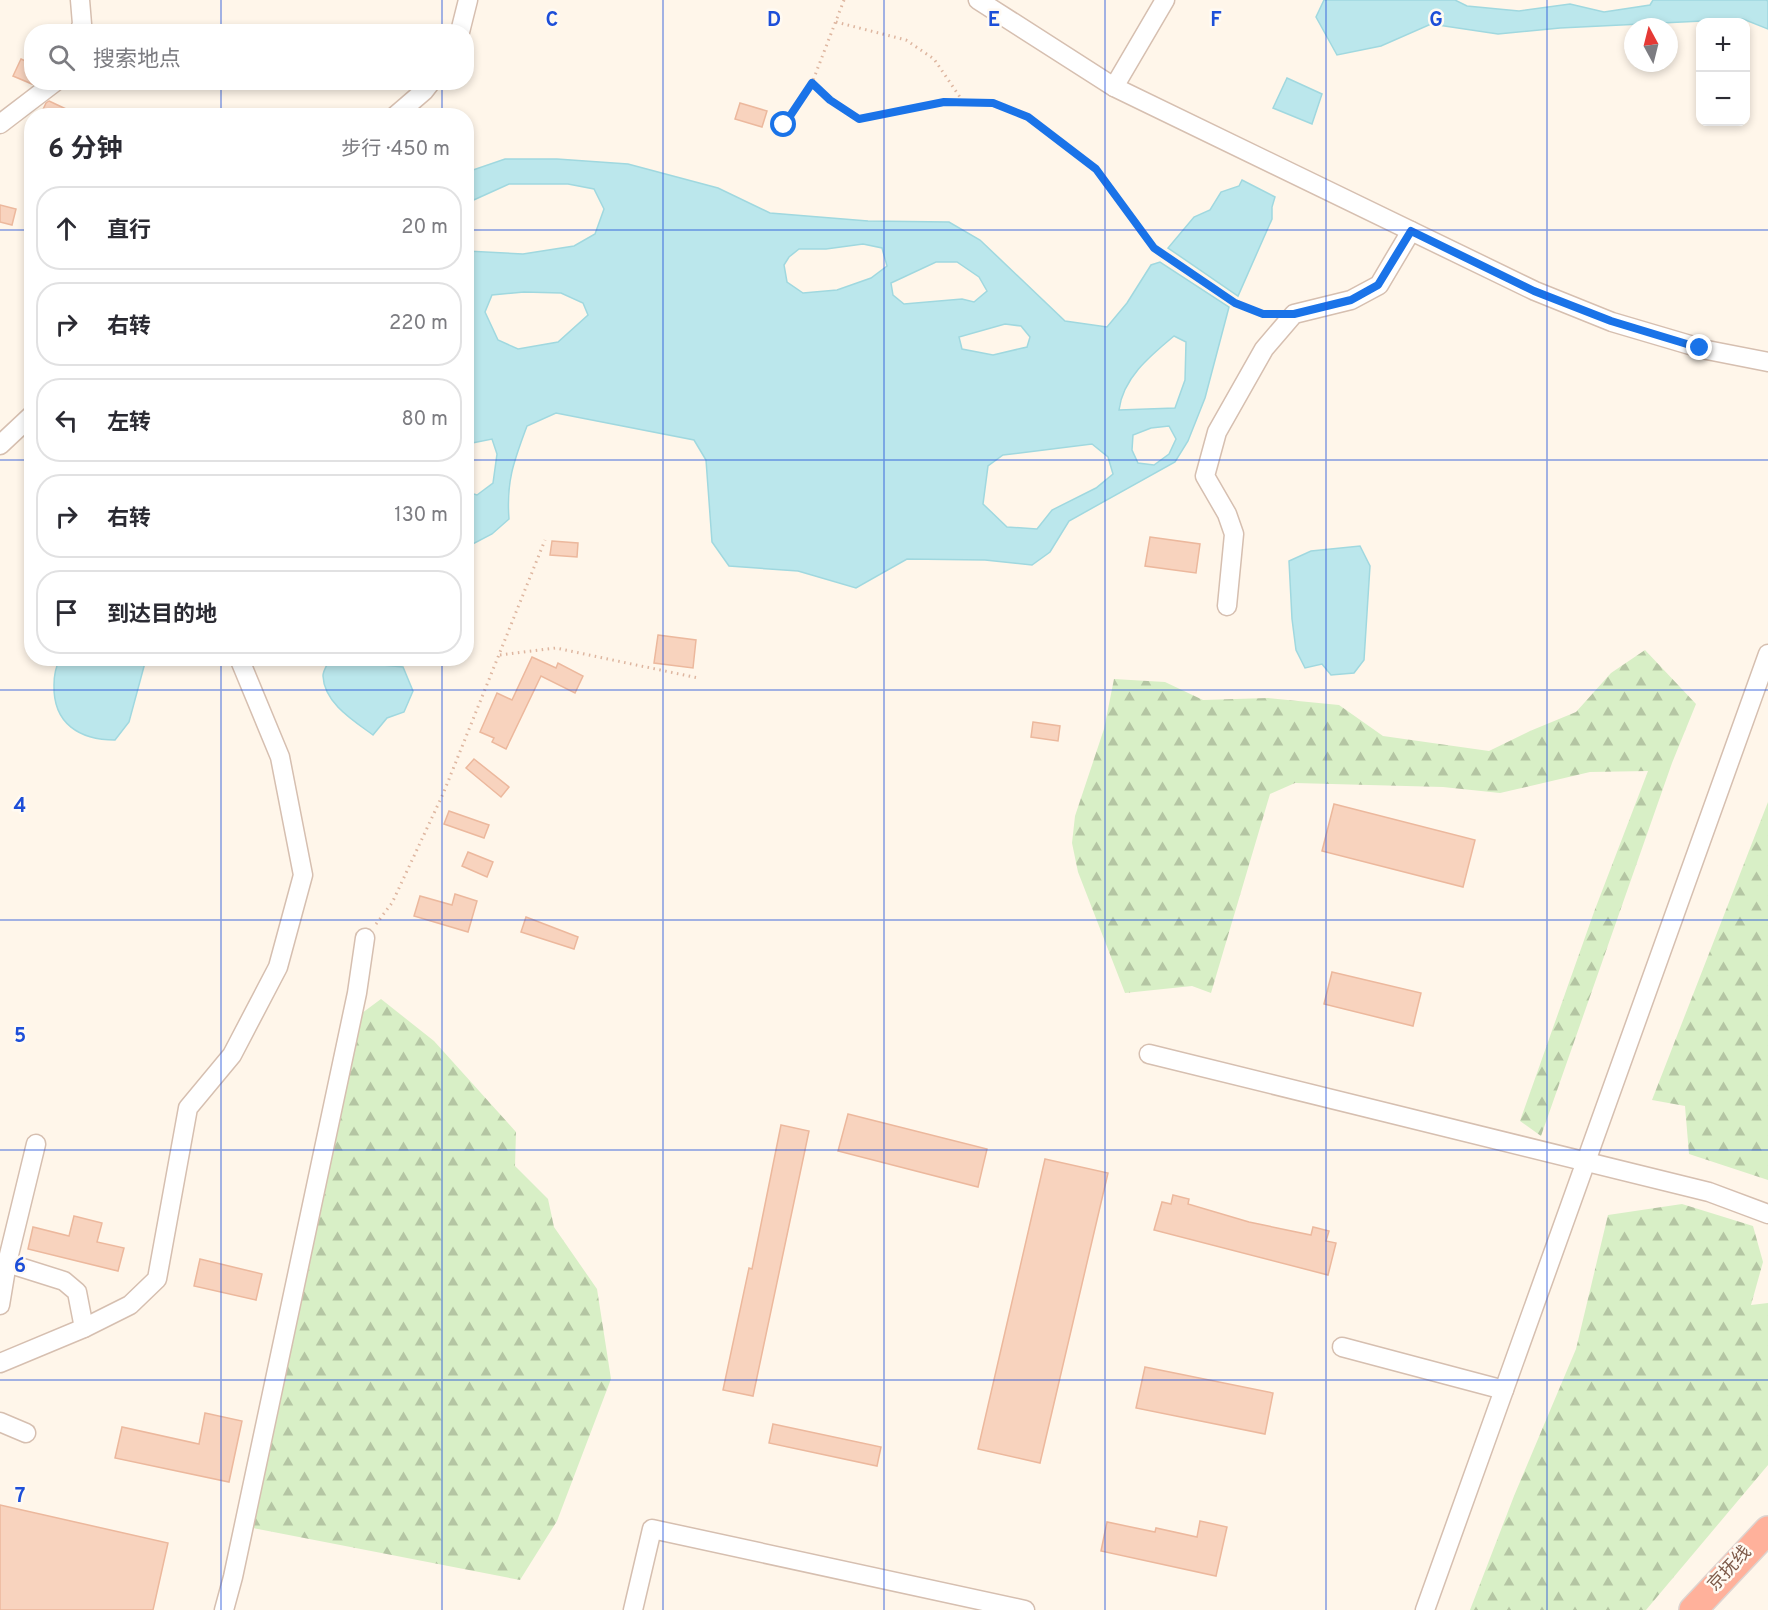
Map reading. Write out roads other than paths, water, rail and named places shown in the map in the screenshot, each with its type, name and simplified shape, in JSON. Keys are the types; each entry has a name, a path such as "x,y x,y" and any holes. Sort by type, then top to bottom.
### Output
{"highway":[{"name":"京抚线","path":"1693,1610 1768,1530"}],"street":[{"path":"80,0 82,24"},
{"path":"462,24 468,0"},
{"path":"978,0 1114,87 1534,291 1611,321 1707,350 1768,362"},
{"path":"1114,87 1165,0"},
{"path":"0,124 44,90"},
{"path":"404,108 425,90"},
{"path":"1227,606 1234,534 1227,514 1205,476 1217,432 1264,349 1294,314 1351,300 1378,285 1411,231"},
{"path":"0,446 24,423"},
{"path":"1425,1610 1768,654"},
{"path":"0,1363 84,1328 130,1305 157,1279 188,1108 232,1055 278,967 303,875 280,757 242,666"},
{"path":"224,1610 238,1554 355,1005 365,938"},
{"path":"1149,1054 1708,1192 1768,1214"},
{"path":"0,1305 3,1263 36,1144"},
{"path":"3,1263 64,1281 77,1292 84,1328"},
{"path":"1342,1347 1504,1390"},
{"path":"0,1422 26,1433"},
{"path":"633,1610 652,1529 1025,1610"}],"water":[{"path":"1324,0 1455,0 1467,6 1519,11 1570,4 1604,12 1650,5 1653,0 1768,1 1768,29 1750,22 1750,18 1696,18 1696,21 1678,22 1678,18 1624,18 1624,25 1498,34 1431,24 1381,46 1337,55 1316,17"},
{"path":"1287,78 1322,94 1312,124 1273,108"},
{"path":"505,159 557,159 628,164 718,188 770,213 868,221 949,222 980,240 1065,321 1107,327 1127,303 1151,265 1160,262 1229,307 1205,398 1188,441 1175,462 1069,521 1050,552 1032,565 985,560 907,559 856,588 798,571 729,566 712,542 706,460 694,440 556,413 527,426 512,471 508,506 509,519 492,534 474,543 474,494 477,495 493,483 497,454 492,439 474,443 474,251 523,254 574,246 595,234 604,209 594,189 568,184 509,184 474,200 474,170","holes":["863,244 882,248 887,266 871,278 837,290 803,293 787,282 784,265 789,257 799,249 826,249","936,262 957,262 979,277 987,291 974,302 962,299 904,304 893,295 891,283","524,292 561,293 583,303 588,315 558,342 518,349 498,340 485,312 492,295","1005,324 1021,326 1030,337 1027,347 993,355 962,349 959,337","1174,336 1186,342 1185,380 1175,408 1119,410 1126,388 1139,368","1169,426 1176,439 1169,454 1154,465 1138,463 1132,450 1133,435 1151,428","1092,444 1108,457 1113,474 1096,488 1052,510 1037,529 1007,527 983,504 988,466 1003,455"]},
{"path":"1242,180 1275,197 1272,219 1238,296 1168,248 1194,217 1210,210 1221,192 1239,186"},
{"path":"1360,546 1370,566 1364,660 1354,673 1331,675 1322,664 1305,668 1296,650 1289,561 1311,551"},
{"path":"57,666 144,666 129,722 115,740 80,733 64,720 55,699"},
{"path":"326,666 403,667 413,691 404,712 387,718 373,735 334,703 325,686 323,676"}]}
